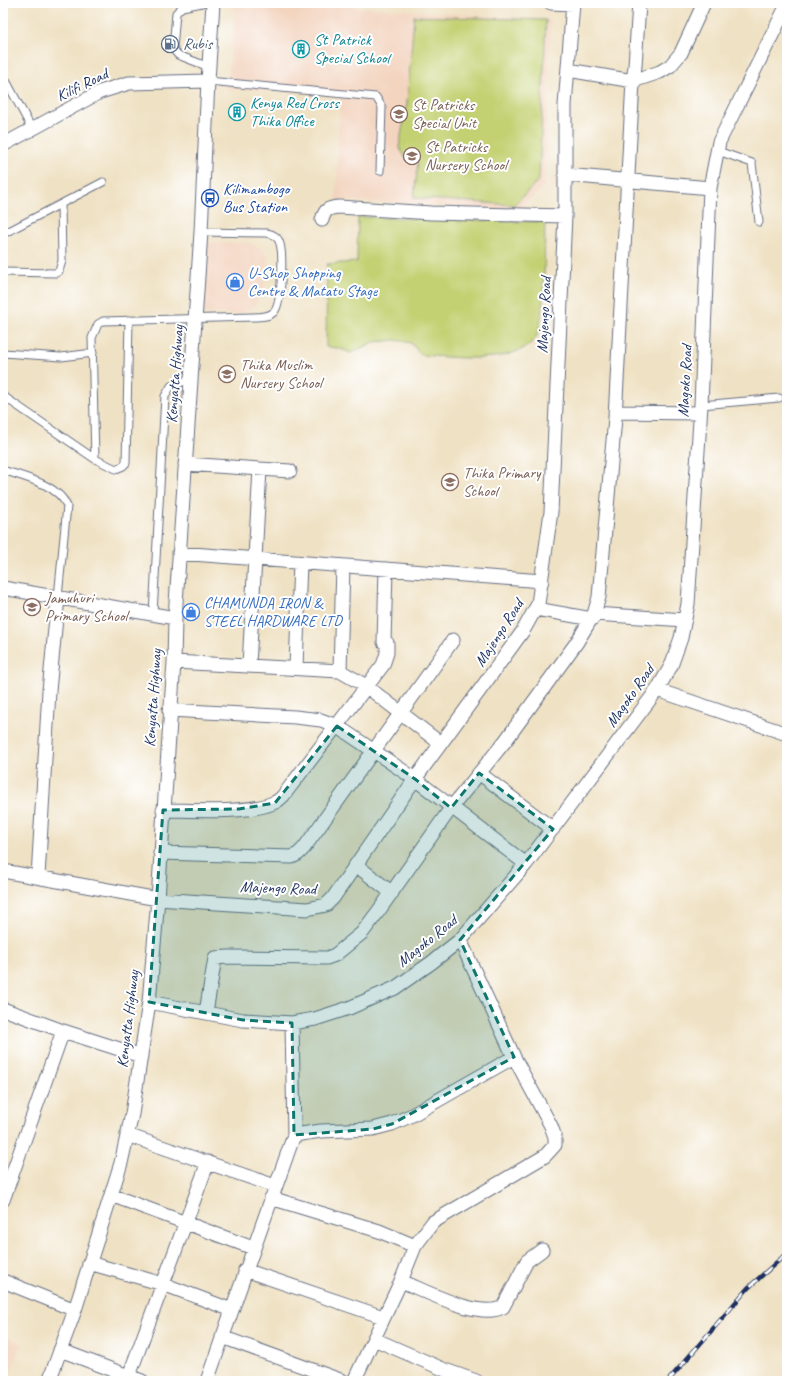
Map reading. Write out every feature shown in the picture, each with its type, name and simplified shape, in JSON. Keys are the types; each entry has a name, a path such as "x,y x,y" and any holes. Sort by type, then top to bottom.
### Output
{"street":[{"name":"Kenyatta Highway","path":"48,1381 75,1310 121,1163 149,1002 158,899 169,710 174,662 175,618 196,319 208,81 214,3"},
{"path":"551,3 573,3"},
{"name":"Majengo Road","path":"3,871 158,899 307,909 319,908 326,905 333,898 415,779 523,631 538,604 551,512 565,216 565,105 573,3"},
{"path":"206,1012 215,958 327,958 335,955 362,933 392,893 451,808 557,670 593,617 599,597 615,412 633,80 639,3"},
{"path":"568,70 633,80 660,72 670,66 681,53 704,3"},
{"name":"Magoko Road","path":"149,1002 243,1020 292,1023 315,1019 349,1008 395,988 431,963 460,940 526,864 657,690 671,666 681,638 688,604 701,409 710,188 719,142 731,115 787,5"},
{"name":"Kilifi Road","path":"3,145 100,92 115,86 129,83 208,81"},
{"path":"566,175 628,182 710,188"},
{"path":"322,220 324,212 327,208 339,207 430,213 565,216"},
{"path":"615,412 701,409"},
{"path":"185,464 290,471"},
{"path":"249,665 260,469"},
{"path":"179,553 542,581"},
{"path":"296,668 300,563"},
{"path":"340,671 343,566"},
{"path":"163,810 239,809 262,807 275,803 283,796 383,665 387,653 387,644 384,642 386,570"},
{"path":"3,588 175,618"},
{"path":"38,877 49,699 58,597"},
{"path":"536,609 593,617 685,620"},
{"path":"160,854 292,857 298,854 304,848 374,752 453,640"},
{"path":"174,662 340,671 366,686 440,744"},
{"path":"657,690 787,734"},
{"path":"169,710 295,717 320,720 337,726 415,779 526,864"},
{"path":"479,773 553,829"},
{"path":"356,865 392,893"},
{"path":"354,1381 401,1281 415,1246 433,1222 545,1156 555,1145 555,1137 551,1126 514,1057 460,940"},
{"path":"4,1011 140,1056"},
{"path":"207,1381 294,1135 292,1023"},
{"path":"3,1200 63,1031"},
{"path":"294,1135 373,1129 392,1124 412,1115 514,1057"},
{"path":"127,1135 208,1162 273,1192 379,1231 415,1246"},
{"path":"129,1376 208,1162"},
{"path":"111,1196 254,1248"},
{"path":"401,1281 459,1305 483,1311 496,1311 503,1307 527,1260 542,1250"},
{"path":"89,1263 163,1284 232,1310"},
{"path":"246,1270 383,1317"},
{"path":"3,1281 75,1310"},
{"path":"222,1337 343,1381"},
{"path":"374,1339 445,1370 476,1381"},
{"path":"60,1350 142,1381"}],"lane":[{"path":"202,3 182,7 176,13 173,49 178,55 209,68"},
{"path":"3,75 32,129"},
{"path":"208,81 376,97 382,107 380,171"},
{"path":"718,151 752,163 759,222"},
{"path":"3,234 103,182"},
{"path":"3,272 59,272 62,261 61,204"},
{"path":"95,459 92,338 98,324 103,320 196,319 269,316 275,311 280,297 282,256 279,241 274,235 267,233 201,232"},
{"path":"3,396 95,459 116,469 123,466 126,463 129,320"},
{"path":"3,353 61,357 93,353"},
{"path":"153,614 165,396 171,386 191,379"},
{"path":"701,409 779,398"},
{"path":"3,470 50,488 64,500 67,506 58,597"}],"highlighted area":[{"path":"337,726 415,779 451,808 479,773 553,829 460,940 514,1057 392,1124 373,1129 294,1135 292,1023 243,1020 149,1002 163,810 239,809 275,803"}],"shaded area":[{"path":"235,3 291,3 551,20 544,186 516,211 336,200 340,94 227,89"},
{"name":"U-Shop Shopping Centre & Matatu Stage","path":"207,243 249,243 262,249 267,256 269,274 257,303 248,310 238,314 201,313"},
{"path":"3,1335 21,1343 8,1381 3,1381"}],"green space":[{"path":"414,16 546,20 539,180 514,205 414,198 418,162 406,159 399,147 407,103"},
{"path":"358,217 545,222 543,301 539,331 535,339 525,348 512,353 481,358 421,355 411,343 396,340 374,342 351,353 338,348 326,347 327,264 357,262"}],"railway":[{"path":"668,1381 748,1288 787,1253"}],"place":[{"name":"Rubis","path":"170,44"},
{"name":"St Patrick Special School","path":"301,49"},
{"name":"Kenya Red Cross Thika Office","path":"237,112"},
{"name":"St Patricks Special Unit","path":"399,114"},
{"name":"St Patricks Nursery School","path":"412,156"},
{"name":"Kilimambogo Bus Station","path":"210,198"},
{"name":"U-Shop Shopping Centre & Matatu Stage","path":"235,282"},
{"name":"Thika Muslim Nursery School","path":"227,374"},
{"name":"Thika Primary School","path":"450,482"},
{"name":"Jamuhuri Primary School","path":"32,607"},
{"name":"CHAMUNDA IRON & STEEL HARDWARE LTD","path":"191,612"}]}
